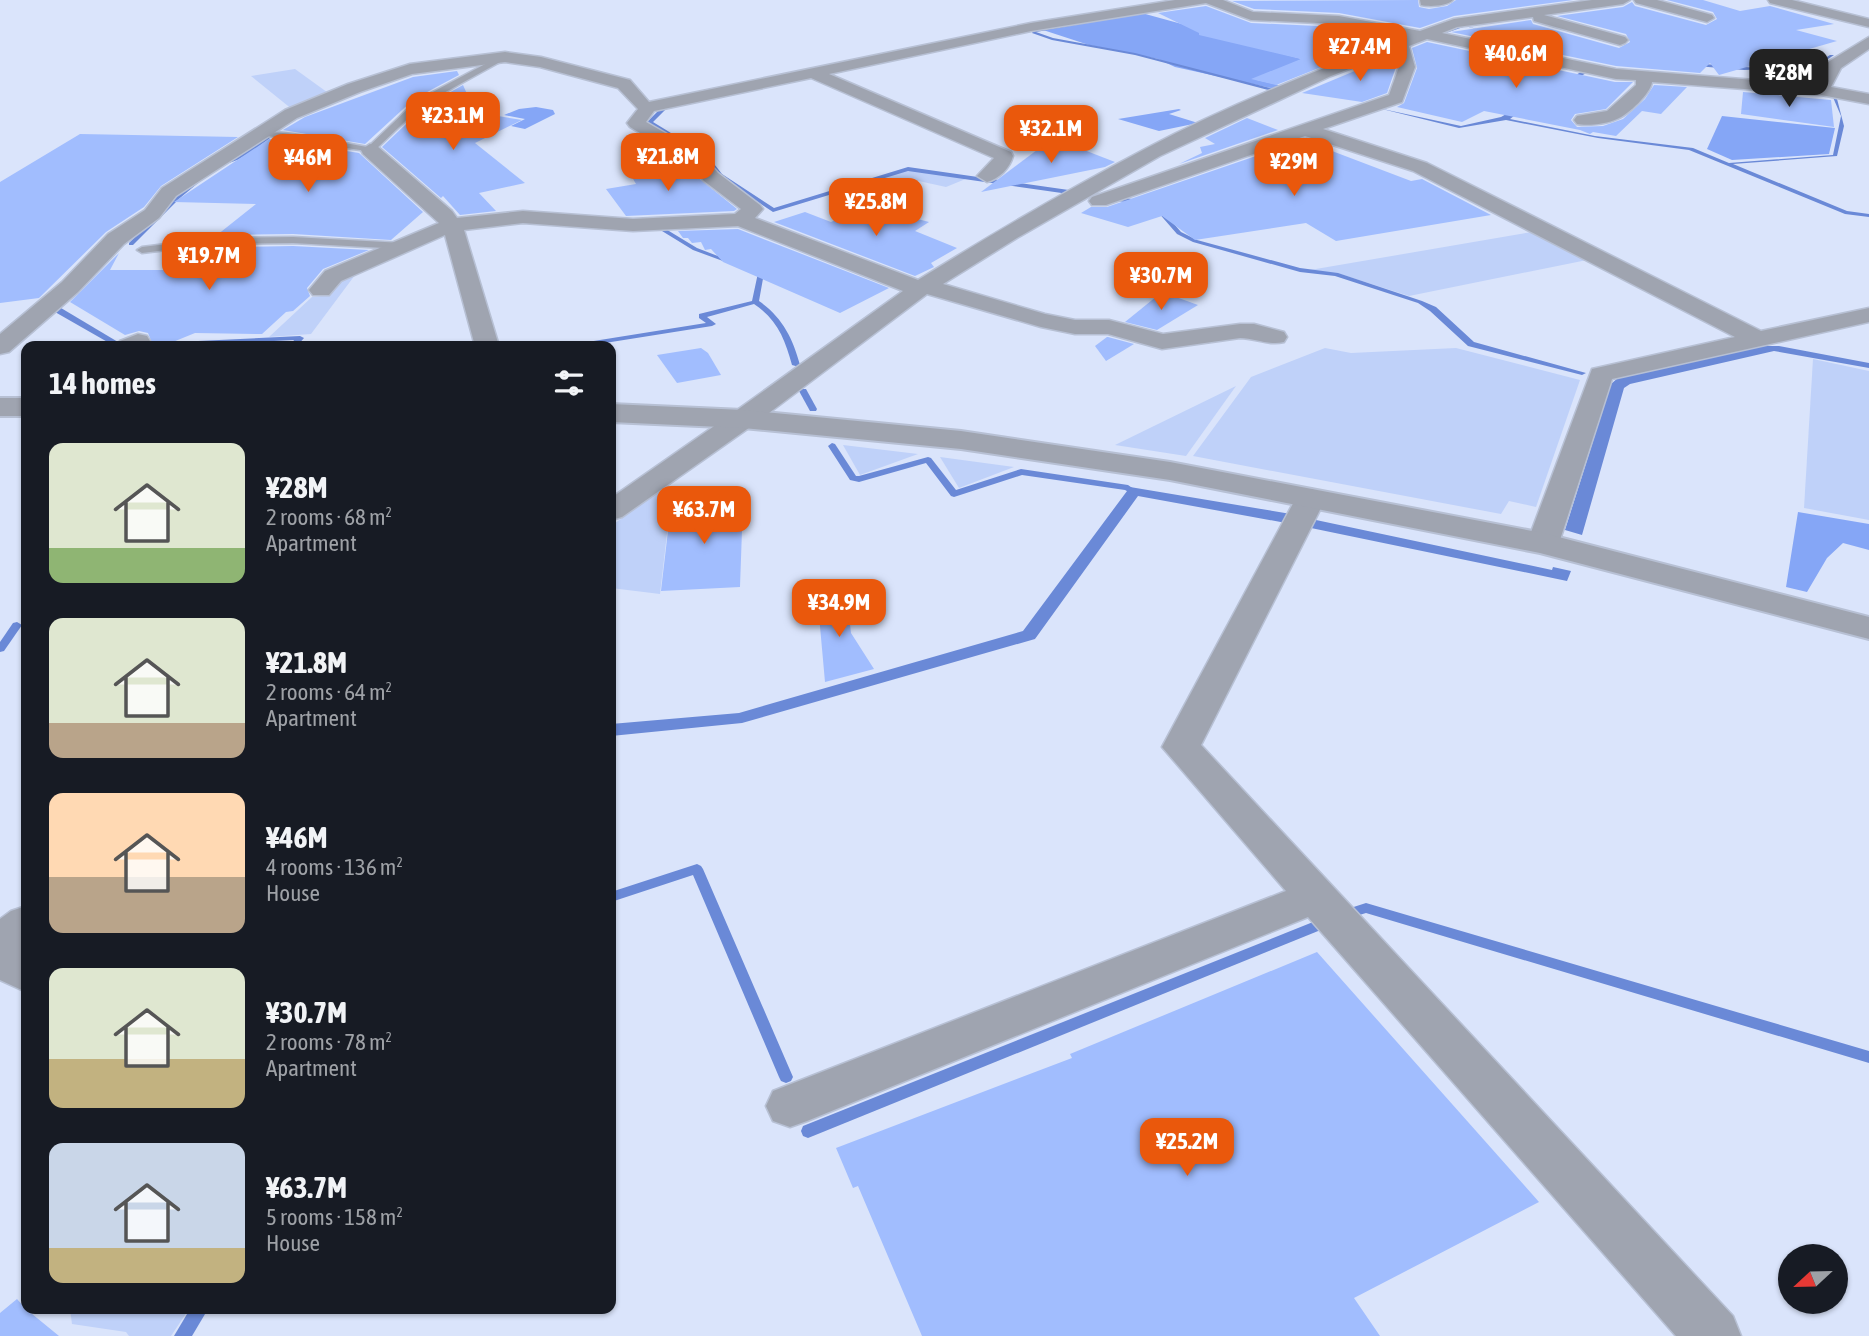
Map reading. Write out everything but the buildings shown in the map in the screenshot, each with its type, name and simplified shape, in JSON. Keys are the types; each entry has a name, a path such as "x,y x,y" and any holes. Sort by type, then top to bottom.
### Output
{"street":[{"path":"0,347 70,287 116,239 152,214 169,191 291,114 410,69 505,57 541,62 624,84 640,104 648,107 1031,27 1202,0"},
{"path":"1211,0 1251,16 1339,20 1616,74 1821,90 1869,99"},
{"path":"1426,2 1446,0"},
{"path":"616,508 743,419 921,287 1153,152 1244,108 1421,34 1454,23 1623,0"},
{"path":"1641,0 1707,19"},
{"path":"1775,0 1869,23"},
{"path":"1475,4 1620,40"},
{"path":"1585,41 1599,35"},
{"path":"1821,90 1834,65 1869,42"},
{"path":"1042,215 1075,209 1396,98 1407,67 1401,44"},
{"path":"813,73 1004,156 1002,163 987,176"},
{"path":"1583,120 1613,115 1644,86 1644,76"},
{"path":"648,107 636,123 693,157 711,177 753,209 741,220"},
{"path":"1306,130 1420,167 1757,339"},
{"path":"370,150 445,215 451,225 486,341"},
{"path":"321,290 333,276 451,225 523,217 632,225 741,220 808,248 921,287 1041,320 1075,327 1109,327 1162,342 1240,331 1254,331 1275,337"},
{"path":"1543,543 1601,374 1869,314"},
{"path":"0,407 21,407"},
{"path":"616,413 743,419 961,440 1170,471 1543,543 1869,628"},
{"path":"1311,498 1181,747 1713,1336"},
{"path":"790,1105 1316,896"},
{"path":"0,942 21,927"},
{"path":"0,957 21,971"}],"lane":[{"path":"259,134 370,150 416,109 419,103 505,57"},
{"path":"142,250 216,241 293,240 403,246"}],"shaded area":[{"path":"1138,12 1200,29 1213,36 1302,59 1257,80 1283,86 1276,89 1175,67 1158,59 1089,45 1040,29"},
{"path":"1461,25 1465,26 1443,34 1590,71 1527,106 1510,119 1595,136 1693,148 1729,163 1833,155 1841,116 1832,95 1836,95 1844,126 1837,156 1733,164 1847,211 1869,214 1869,217 1845,214 1689,150 1598,138 1506,120 1459,128 1378,108 1461,126 1501,117 1581,72 1427,38"},
{"path":"1487,32 1579,55 1773,69 1812,66 1834,55 1807,73 1811,86 1806,86 1802,72 1807,68 1744,70 1577,56"},
{"path":"295,69 331,95 293,110 251,76"},
{"path":"536,107 553,110 555,114 525,129 511,126 525,119 504,115 519,109"},
{"path":"1181,110 1169,114 1198,123 1159,131 1118,119"},
{"path":"1722,116 1835,128 1829,154 1732,160 1707,149"},
{"path":"908,170 968,178 946,187 905,178 884,184 874,181"},
{"path":"1532,232 1587,260 1409,296 1340,274 1310,270"},
{"path":"355,275 311,334 269,337 312,297 321,296 336,277"},
{"path":"1764,346 1779,346 1869,363 1869,368 1774,351 1630,384 1624,388 1582,535 1565,530 1611,384 1619,377"},
{"path":"1325,348 1351,353 1456,348 1580,380 1536,507 1509,501 1501,514 1193,456 1251,377"},
{"path":"1813,359 1869,371 1869,520 1804,508"},
{"path":"1236,386 1186,456 1115,445"},
{"path":"843,445 918,454 860,475"},
{"path":"940,457 1014,467 959,488"},
{"path":"1130,487 1291,514 1286,523 1138,496 1035,639 742,723 616,736 616,724 739,713 1023,631"},
{"path":"672,490 660,594 616,589 616,522 660,491"},
{"path":"1798,512 1869,524 1869,550 1843,543 1827,558 1807,592 1786,587"},
{"path":"1316,520 1552,570 1553,567 1571,571 1567,581 1311,528"},
{"path":"71,1314 186,1314 171,1336 129,1336 126,1332 72,1324"}],"waterway":[{"path":"1034,31 1090,21"},
{"path":"1034,33 1052,39 1135,54 1283,92"},
{"path":"664,108 650,122 705,156 720,175 773,210 908,169 1139,202"},
{"path":"222,164 248,152 279,128"},
{"path":"131,244 195,183"},
{"path":"1159,210 1179,233 1195,241 1300,270 1336,274 1420,302 1433,309 1471,344 1582,373"},
{"path":"664,230 695,249 733,263"},
{"path":"755,302 761,273 756,265"},
{"path":"606,341 712,324 702,316 755,302"},
{"path":"755,302 778,321 796,365"},
{"path":"58,310 112,341"},
{"path":"239,341 300,338 298,341"},
{"path":"803,391 813,409"},
{"path":"832,446 853,478 859,479 928,460 954,494 1021,472 1128,488 1134,492"},
{"path":"0,649 17,625"},
{"path":"616,895 697,869 786,1077"},
{"path":"1343,915 1366,908 1869,1057"},
{"path":"808,1131 1328,921"},
{"path":"182,1336 197,1314"}]}
